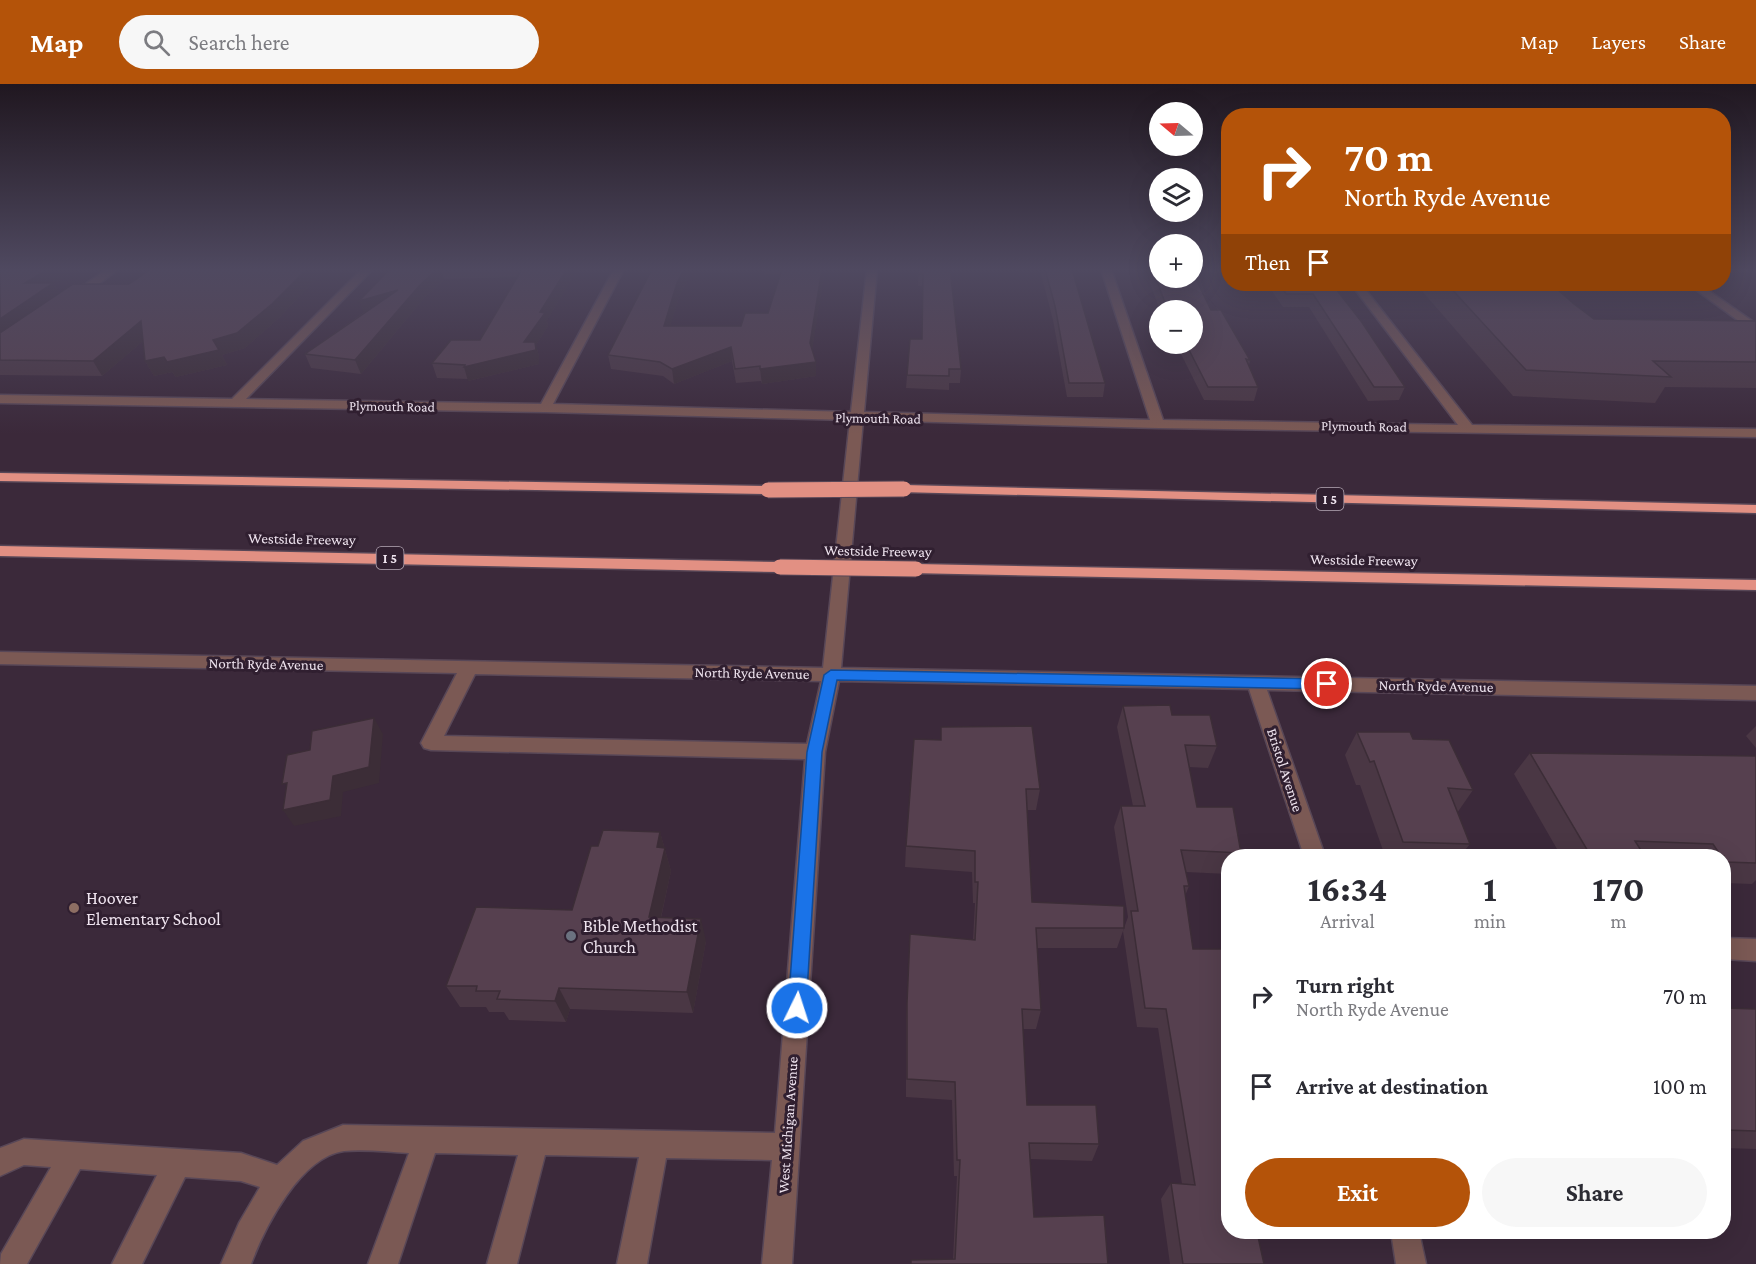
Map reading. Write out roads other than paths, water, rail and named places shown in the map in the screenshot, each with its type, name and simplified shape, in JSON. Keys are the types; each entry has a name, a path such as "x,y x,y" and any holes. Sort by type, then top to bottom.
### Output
{"highway":[{"name":"I 5","path":"0,477 768,489 904,489 1756,508"},
{"name":"Westside Freeway","path":"0,551 1756,585"}],"street":[{"path":"235,403 313,324"},
{"path":"545,408 590,324"},
{"name":"West Michigan Avenue","path":"777,1264 788,1147 815,752 831,675 867,324"},
{"path":"1124,324 1158,424"},
{"path":"1387,324 1467,427"},
{"path":"1729,328 1753,325"},
{"name":"Plymouth Road","path":"0,399 545,408 858,418 1158,424 1756,433"},
{"name":"North Ryde Avenue","path":"0,658 1756,693"},
{"path":"469,668 431,743 815,752"},
{"name":"Bristol Avenue","path":"1256,683 1312,849"},
{"path":"1731,950 1756,950"},
{"path":"236,1264 250,1228 282,1180 312,1152 343,1138 788,1147"},
{"path":"383,1264 427,1139"},
{"path":"502,1264 535,1142"},
{"path":"633,1264 655,1144"},
{"path":"0,1162 24,1152 241,1167 282,1180"},
{"path":"12,1264 73,1156"},
{"path":"127,1264 177,1163"},
{"path":"1406,1239 1411,1264"}],"place":[{"name":"Hoover Elementary School","path":"74,908"},
{"name":"Bible Methodist Church","path":"571,936"}]}
